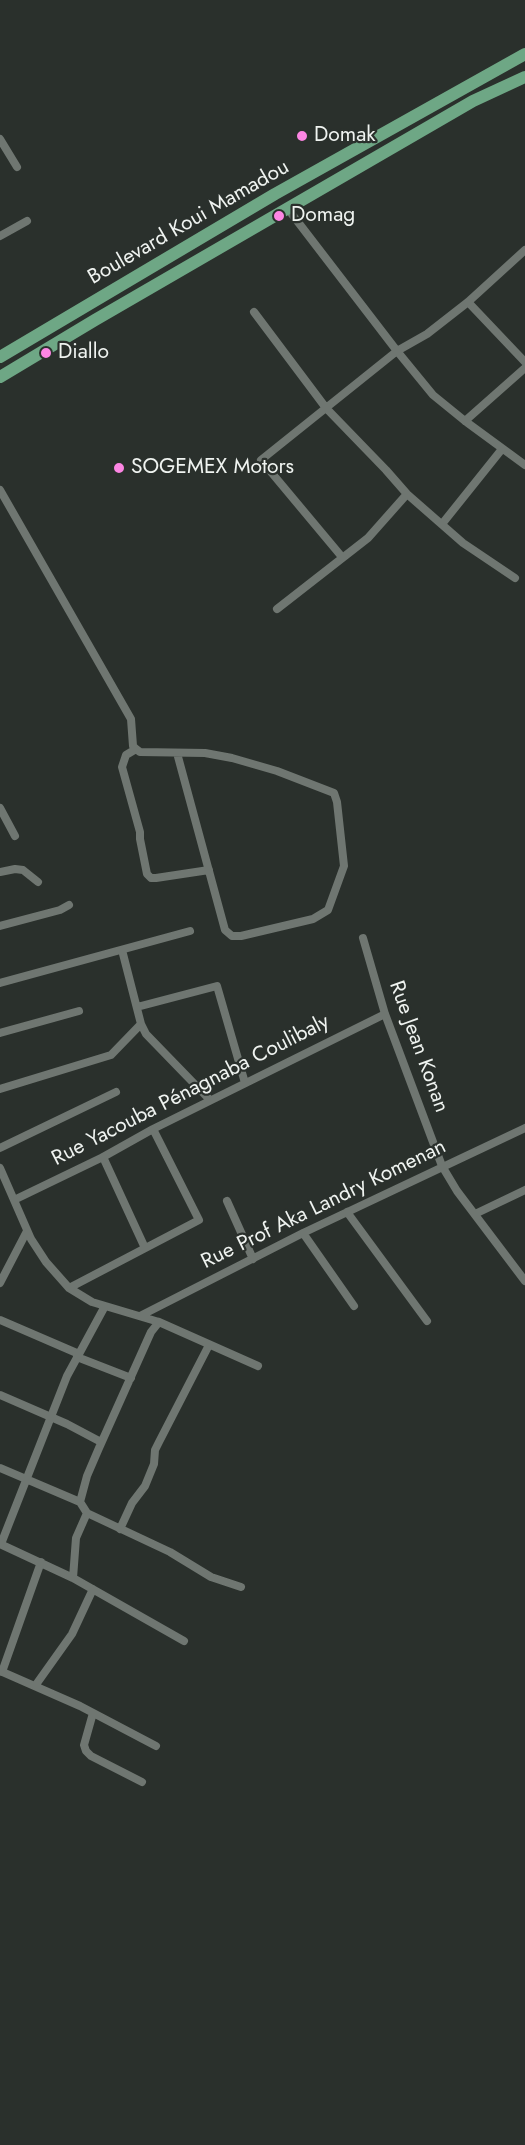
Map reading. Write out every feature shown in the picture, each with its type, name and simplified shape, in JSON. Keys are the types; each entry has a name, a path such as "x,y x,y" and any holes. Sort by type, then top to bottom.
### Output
{"main road":[{"name":"Boulevard Koui Mamadou","path":"0,357 275,194 525,54"},
{"path":"0,377 473,101 524,79"}],"street":[{"path":"0,139 18,167"},
{"path":"288,209 433,395 525,465"},
{"path":"0,236 27,221"},
{"path":"342,557 261,460 397,351 427,334 468,302 525,250"},
{"path":"468,302 525,362"},
{"path":"254,312 326,408 406,494 463,543 515,578"},
{"path":"465,421 525,368"},
{"path":"442,524 502,448"},
{"path":"0,490 131,719 133,746 136,749 140,752 205,753 254,763 334,793 338,802 344,866 328,910 322,916 241,936 232,936 225,930 177,753"},
{"path":"277,609 368,538 406,494"},
{"path":"136,749 126,755 122,767 140,831 147,874 151,878 156,878 209,870"},
{"path":"0,808 15,836"},
{"path":"0,872 15,868 23,870 38,882"},
{"path":"0,926 60,910 69,905"},
{"path":"0,983 190,931"},
{"name":"Rue Jean Konan","path":"363,938 385,1014 442,1166 457,1191 525,1281"},
{"path":"122,950 141,1024 146,1034 210,1100"},
{"path":"137,1007 217,986 245,1083"},
{"path":"0,1033 79,1011"},
{"name":"Rue Yacouba Pénagnaba Coulibaly","path":"14,1200 385,1014"},
{"path":"0,1089 111,1055 141,1024"},
{"path":"0,1148 116,1092"},
{"name":"Rue Prof Aka Landry Komenan","path":"140,1316 303,1233 525,1128"},
{"path":"69,1288 200,1220 153,1129"},
{"path":"103,1157 145,1248"},
{"path":"0,1168 27,1231 46,1263 69,1288 92,1302 159,1322 258,1366"},
{"path":"475,1214 525,1190"},
{"path":"227,1201 253,1259"},
{"path":"347,1212 427,1320"},
{"path":"0,1282 27,1231"},
{"path":"303,1233 354,1306"},
{"path":"105,1306 67,1376 0,1544 73,1578 184,1641"},
{"path":"0,1320 131,1378"},
{"path":"80,1502 87,1476 101,1442 151,1332 159,1322"},
{"path":"120,1529 132,1503 145,1486 154,1464 155,1450 209,1345"},
{"path":"0,1395 87,1433 101,1442"},
{"path":"0,1468 80,1502 87,1513 170,1552 211,1576 242,1587"},
{"path":"73,1578 76,1538 87,1513"},
{"path":"40,1563 1,1671 93,1713 156,1746"},
{"path":"35,1686 72,1634 93,1589"},
{"path":"93,1713 84,1745 86,1750 91,1756 142,1782"}],"place":[{"name":"Domak","path":"302,136"},
{"name":"Domag","path":"279,216"},
{"name":"Diallo","path":"46,353"},
{"name":"SOGEMEX Motors","path":"119,468"}]}
